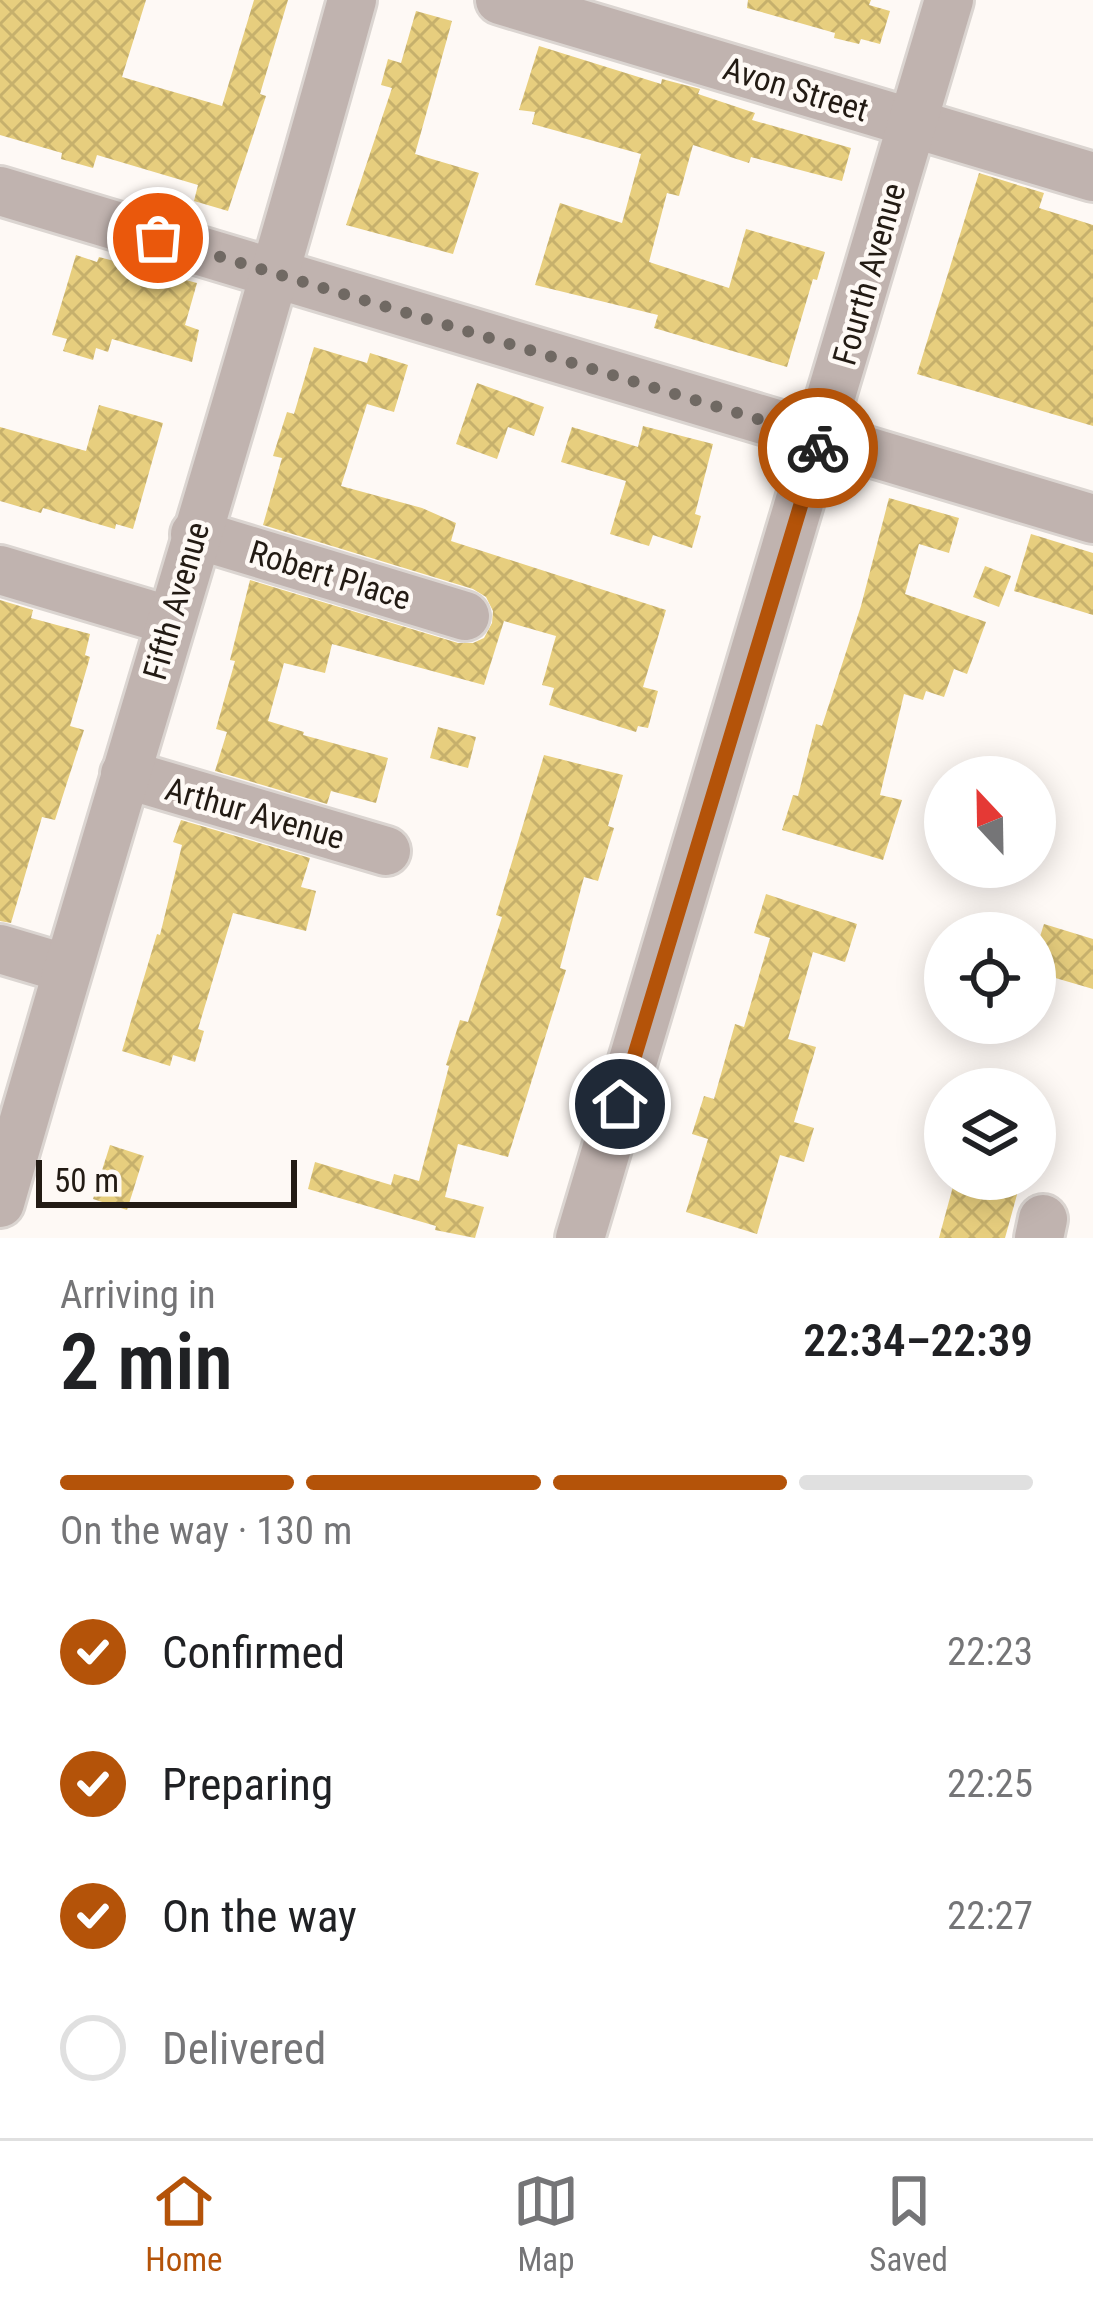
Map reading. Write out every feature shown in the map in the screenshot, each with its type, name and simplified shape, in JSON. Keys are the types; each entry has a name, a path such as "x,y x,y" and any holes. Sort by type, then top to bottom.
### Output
{"street":[{"name":"Fifth Avenue","path":"0,1203 195,534 277,273 352,0"},
{"name":"Avon Street","path":"500,0 1093,177"},
{"name":"Fourth Avenue","path":"580,1238 949,0"},
{"path":"0,191 1093,518"},
{"name":"Robert Place","path":"195,534 465,616"},
{"path":"0,570 171,621"},
{"name":"Arthur Avenue","path":"125,774 386,851"},
{"path":"0,949 67,969"}],"building":[{"path":"0,0 146,0 122,77 222,106 254,0 288,0 260,94 266,96 228,211 194,201 198,185 97,155 93,168 61,159 62,153 0,135"},
{"path":"748,0 871,0 869,5 890,11 880,44 861,39 859,44 747,8"},
{"path":"416,11 452,21 415,154 479,173 453,254 346,225 392,88 381,85 388,59 401,63"},
{"path":"539,46 661,84 662,79 700,89 698,94 755,113 752,120 851,148 842,181 751,157 749,163 693,145 679,196 667,193 649,262 729,288 746,229 825,252 787,367 654,328 658,315 535,285 560,203 622,223 641,154 532,124 535,112 519,110"},
{"path":"979,173 1044,193 1039,208 1093,225 1093,426 917,374"},
{"path":"76,255 197,283 185,325 199,330 192,362 112,339 108,352 96,348 93,360 63,351 67,339 52,335"},
{"path":"314,347 367,363 370,353 408,365 394,412 367,404 341,486 422,508 456,523 451,541 666,610 643,687 658,691 648,728 638,726 636,732 549,705 554,688 542,685 556,636 504,621 484,685 332,644 325,673 284,663 268,721 388,758 376,803 331,791 327,804 215,771 227,732 216,729 250,580 458,643 484,638 492,623 493,611 486,597 473,589 263,525 282,458 273,456 287,412 294,414"},
{"path":"477,383 544,407 534,436 508,427 497,459 456,444"},
{"path":"99,405 163,423 133,529 116,524 115,529 0,501 0,427 86,451"},
{"path":"643,426 713,444 695,514 701,516 692,548 653,535 649,546 610,534 626,481 561,462 572,427 638,447"},
{"path":"889,498 959,518 949,553 919,544 905,594 986,622 967,674 954,669 944,697 926,691 923,700 904,694 880,795 902,800 883,860 782,830 793,795 798,796 816,724 822,726 861,606"},
{"path":"1031,534 1093,553 1093,615 1014,591"},
{"path":"985,566 1011,576 999,607 973,597"},
{"path":"0,600 33,610 31,618 90,634 85,655 90,657 70,726 84,730 55,820 42,817 11,923 0,921"},
{"path":"438,727 476,737 468,768 430,758"},
{"path":"544,755 623,775 598,881 584,877 560,968 566,970 508,1157 458,1144 445,1197 484,1207 475,1238 308,1189 315,1162 391,1185 394,1174 419,1181 446,1065 460,1020 468,1022 502,917 496,915"},
{"path":"181,820 310,858 301,887 316,891 306,931 233,913 198,1029 204,1031 195,1062 173,1055 170,1066 122,1051 160,935 182,845 173,842"},
{"path":"766,894 857,924 845,962 813,952 788,1039 816,1047 794,1122 814,1128 804,1162 780,1155 757,1234 686,1212 708,1139 692,1134 704,1096 714,1099 735,1024 744,1027 770,938 754,933"},
{"path":"1056,928 1093,939 1093,989 1056,978"},
{"path":"110,1145 144,1156 127,1210 93,1199"},
{"path":"949,1200 1016,1200 1005,1238 939,1238"}],"way so far":[{"path":"158,238 821,438 818,448"}],"route":[{"path":"620,1104 818,448"}]}
